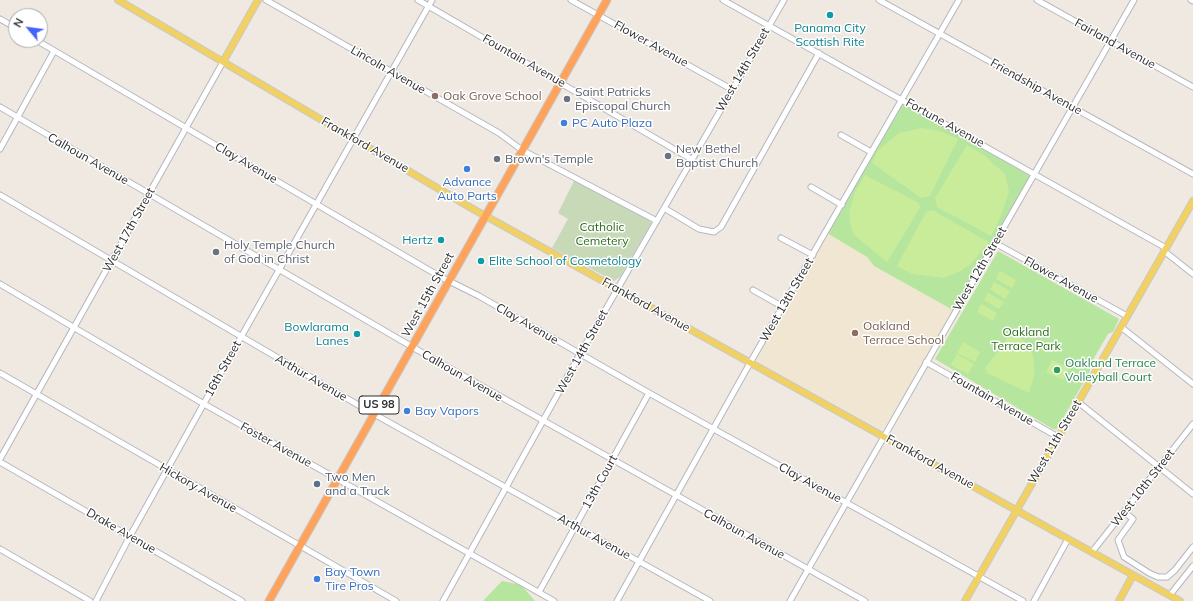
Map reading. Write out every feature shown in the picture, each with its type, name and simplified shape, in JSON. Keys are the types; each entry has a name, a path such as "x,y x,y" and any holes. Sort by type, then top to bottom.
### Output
{"highway":[{"name":"West 15th Street","path":"269,601 607,0"}],"main road":[{"name":"Frankford Avenue","path":"118,0 485,216 1180,601"},
{"name":"West 17th Street","path":"223,62 258,0"},
{"name":"West 11th Street","path":"965,601 1193,200"},
{"path":"1119,601 1133,575"}],"street":[{"name":"Lincoln Avenue","path":"266,0 499,133 522,150 658,221"},
{"name":"Fountain Avenue","path":"418,0 691,159"},
{"name":"16th Street","path":"96,601 130,536 241,337 432,0"},
{"name":"Flower Avenue","path":"571,0 732,89"},
{"name":"Fortune Avenue","path":"723,0 1035,174 1165,249 1193,274"},
{"name":"West 14th Street","path":"443,601 544,422 580,354 784,0"},
{"name":"Friendship Avenue","path":"878,0 1193,174"},
{"name":"West 13th Street","path":"617,601 713,428 959,0"},
{"name":"Fairland Avenue","path":"1036,0 1193,87"},
{"name":"West 12th Street","path":"790,601 883,436 1134,0"},
{"name":"Clay Avenue","path":"48,47 449,281 649,394 713,428 1023,601"},
{"path":"0,148 54,51"},
{"path":"664,208 699,229 714,232 721,227 819,53"},
{"name":"West 17th Street","path":"0,460 223,62"},
{"name":"Calhoun Avenue","path":"0,108 412,347 865,601"},
{"path":"841,135 871,152"},
{"path":"811,187 842,205"},
{"name":"Arthur Avenue","path":"0,195 374,414 710,601"},
{"path":"781,238 813,256"},
{"name":"Flower Avenue","path":"995,243 1127,316"},
{"name":"Foster Avenue","path":"0,284 204,404 554,601"},
{"path":"753,290 783,307"},
{"path":"1121,327 1193,384"},
{"name":"Fountain Avenue","path":"926,362 1058,437"},
{"name":"Hickory Avenue","path":"0,373 396,601"},
{"name":"13th Court","path":"539,592 649,394"},
{"path":"1078,402 1193,494"},
{"name":"West 10th Street","path":"1092,552 1193,424"},
{"name":"Drake Avenue","path":"0,460 242,601"},
{"path":"1124,512 1133,519 1118,540 1124,557 1150,573 1158,577 1166,577 1175,570 1193,547"},
{"path":"1034,601 1068,538"},
{"path":"0,548 90,601"},
{"path":"1170,595 1193,566"}],"shaded area":[{"name":"Oakland Terrace School","path":"827,233 867,257 874,266 953,310 886,425 881,429 759,363 757,358"}],"green space":[{"path":"904,104 1029,175 1029,179 953,310 874,266 867,257 827,233 900,107"},
{"path":"922,128 940,131 958,139 930,196 921,198 872,163 878,150 899,133"},
{"path":"967,145 985,156 1005,174 1009,192 1000,218 991,236 937,207 935,198"},
{"path":"865,175 919,203 920,208 887,262 854,235 850,224 849,212 855,192"},
{"name":"Catholic Cemetery","path":"575,179 650,218 651,224 620,277 614,281 552,248 568,219 558,213"},
{"path":"932,210 989,242 971,264 959,272 944,278 912,274 897,266 926,212"},
{"name":"Oakland Terrace Park","path":"998,251 1119,319 1113,332 1108,334 1090,365 1090,371 1057,429 1053,429 935,359"},
{"path":"1000,271 1016,280 1012,288 996,279"},
{"path":"994,282 1010,291 1005,299 990,289"},
{"path":"988,293 1004,302 999,309 984,300"},
{"path":"981,304 997,313 993,321 977,312"},
{"path":"1013,331 1024,341 1033,355 1035,372 1029,393 987,373 985,368"},
{"path":"963,342 980,352 975,362 957,353"},
{"path":"957,354 974,364 968,374 951,365"},
{"name":"Oakland Terrace Volleyball Court","path":"1052,360 1069,368 1063,380 1046,372"},
{"path":"502,581 521,585 535,601 483,601"}],"place":[{"name":"Panama City Scottish Rite","path":"830,15"},
{"name":"Oak Grove School","path":"435,96"},
{"name":"Saint Patricks Episcopal Church","path":"567,99"},
{"name":"PC Auto Plaza","path":"564,123"},
{"name":"New Bethel Baptist Church","path":"668,156"},
{"name":"Brown's Temple","path":"497,159"},
{"name":"Advance Auto Parts","path":"467,169"},
{"name":"Hertz","path":"441,240"},
{"name":"Holy Temple Church of God in Christ","path":"216,252"},
{"name":"Elite School of Cosmetology","path":"481,261"},
{"name":"Oakland Terrace School","path":"855,333"},
{"name":"Bowlarama Lanes","path":"357,334"},
{"name":"Oakland Terrace Volleyball Court","path":"1057,370"},
{"name":"Bay Vapors","path":"407,411"},
{"name":"Two Men and a Truck","path":"317,484"},
{"name":"Bay Town Tire Pros","path":"317,579"}]}
